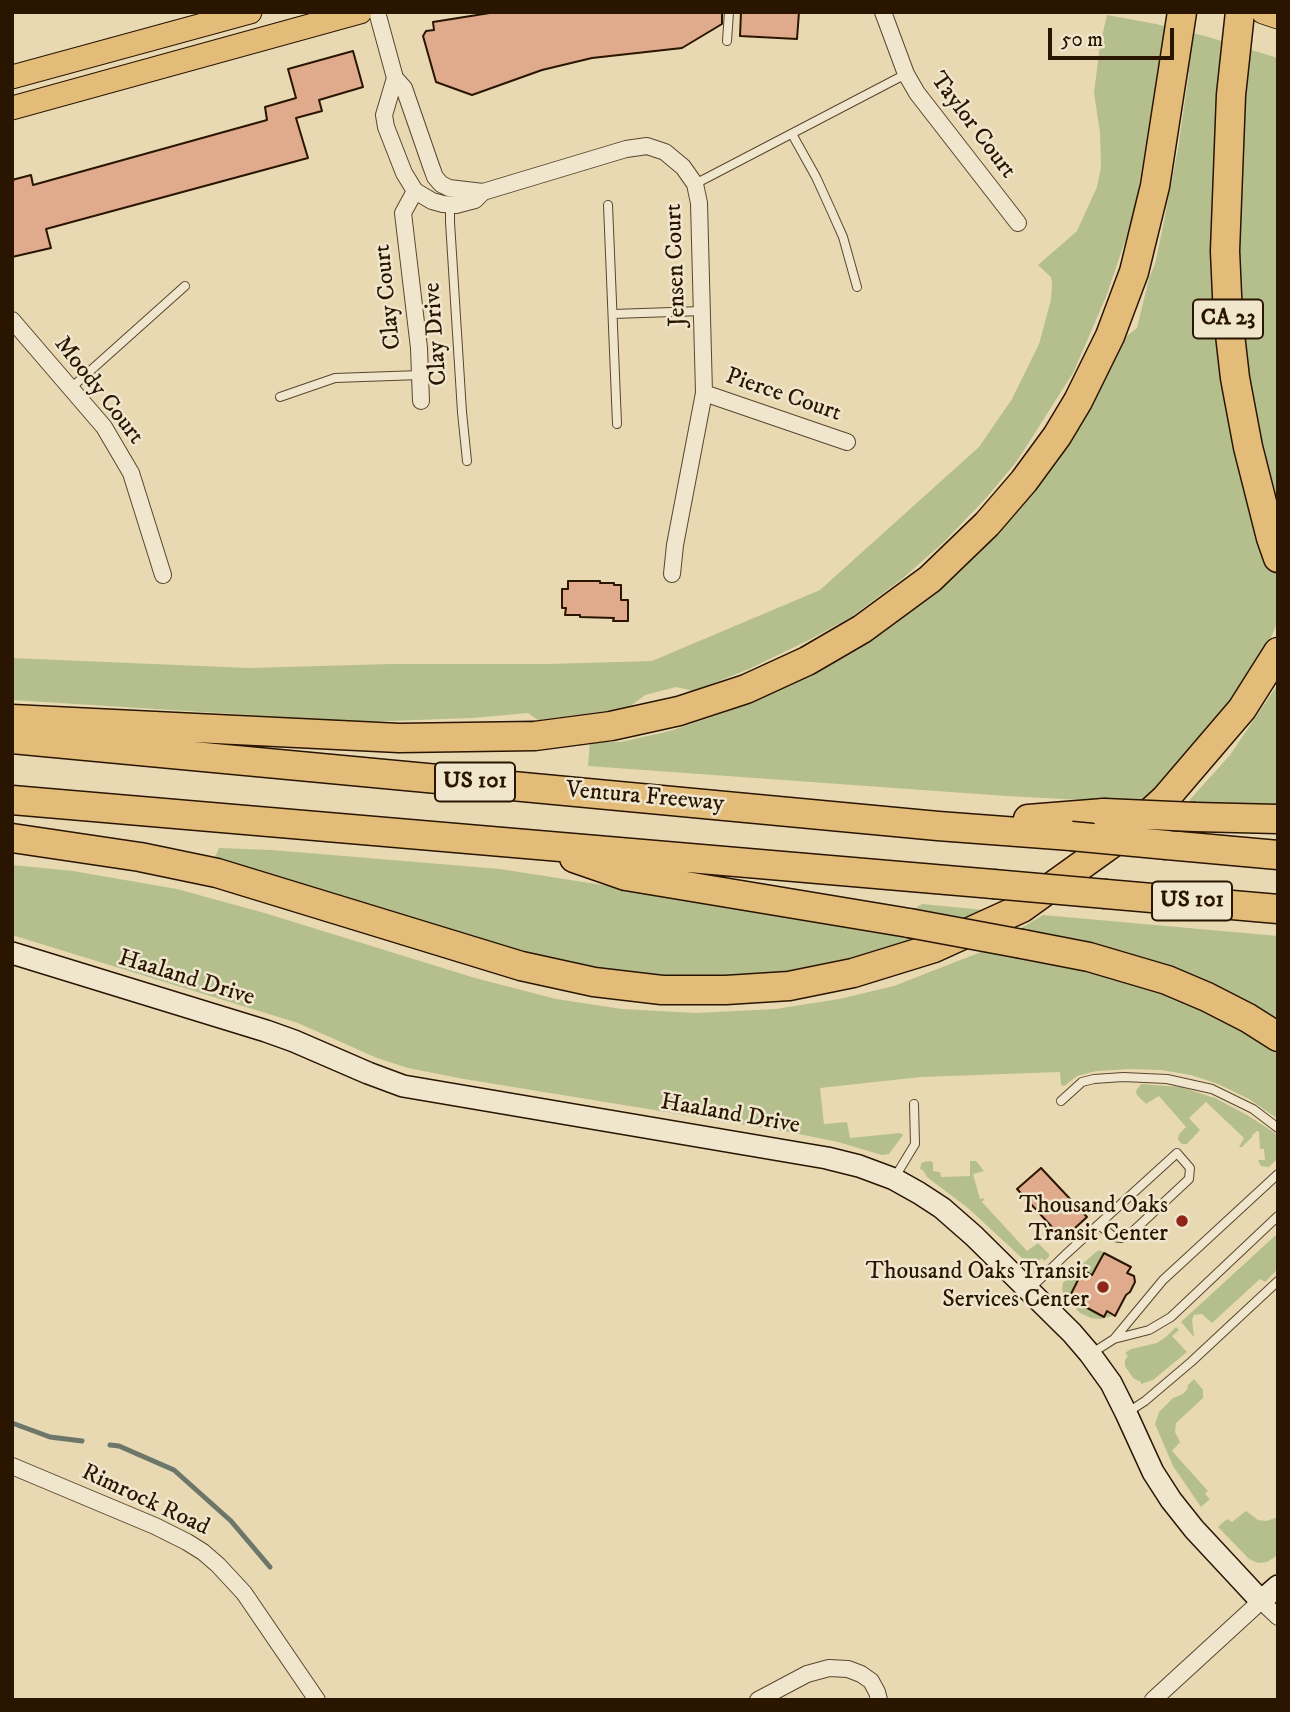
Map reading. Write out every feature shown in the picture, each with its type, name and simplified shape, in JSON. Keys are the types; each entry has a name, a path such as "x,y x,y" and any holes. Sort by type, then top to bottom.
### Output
{"highway":[{"path":"12,719 399,738 535,736 611,726 679,711 746,689 807,661 862,629 930,579 987,524 1024,481 1078,401 1110,336 1134,272 1155,186 1182,12"},
{"name":"CA 23","path":"1240,12 1231,96 1225,251 1228,317 1235,378 1248,447 1274,548"},
{"path":"12,838 140,857 217,873 521,966 594,982 662,990 789,986 853,973 934,948 1022,908 1132,829 1165,799 1241,709 1278,652"},
{"name":"Ventura Freeway","path":"12,739 938,826 1278,855"},
{"name":"US 101","path":"12,800 1278,909"},
{"path":"938,826 1104,813 1278,818"},
{"path":"535,844 626,876 909,923 1090,957 1167,980 1217,1002 1278,1037"}],"main road":[{"path":"12,77 250,12"},
{"path":"12,108 360,12"},
{"path":"1263,12 1278,17"}],"street":[{"path":"377,12 395,78 404,88 435,177 449,188 483,192"},
{"name":"Taylor Court","path":"883,12 916,93 1018,223"},
{"path":"395,78 384,115 386,127 404,173 415,191 432,201 456,205 475,200 483,192"},
{"name":"Jensen Court","path":"483,192 626,149 647,146 665,152 683,167 695,184 699,203 705,393 675,545 672,574"},
{"name":"Clay Court","path":"415,191 403,213 419,348 421,401"},
{"name":"Moody Court","path":"12,320 104,427 131,473 163,575"},
{"name":"Pierce Court","path":"705,393 847,442"},
{"name":"Haaland Drive","path":"12,953 266,1031 403,1086 827,1158 859,1166 894,1180 942,1208 1072,1333 1111,1383 1153,1472 1171,1500 1194,1529 1261,1601"},
{"name":"Rimrock Road","path":"12,1466 155,1526 203,1552 232,1578 244,1593 317,1700"},
{"path":"1153,1700 1278,1586"},
{"path":"1261,1601 1278,1617"},
{"path":"758,1700 807,1674 829,1668 848,1669 861,1674 871,1681 879,1700"}],"lane":[{"path":"727,41 729,12"},
{"path":"695,184 906,74"},
{"path":"792,134 816,177 839,228 858,287"},
{"name":"Clay Drive","path":"450,204 461,412 467,461"},
{"path":"608,205 617,424"},
{"path":"71,388 185,286"},
{"path":"613,314 702,311"},
{"path":"280,397 335,378 420,375"},
{"path":"1061,1101 1082,1082 1094,1079 1167,1079 1212,1089 1253,1109 1278,1128"},
{"path":"894,1180 915,1143 914,1104"},
{"path":"1029,1290 1065,1255 1177,1153 1190,1168 1189,1180 1129,1235 1114,1237 1099,1225"},
{"path":"1114,1339 1163,1280 1278,1174"},
{"path":"1090,1354 1114,1339 1149,1330 1171,1317 1278,1216"},
{"path":"1126,1413 1145,1401 1191,1362 1278,1281"}],"green space":[{"path":"1107,15 1205,36 1278,58 1278,621 1270,640 1234,698 1191,755 1143,803 1006,796 588,766 590,742 621,742 670,731 723,713 828,666 884,632 979,553 1036,489 1077,429 1127,336 1137,328 1163,226 1189,73 1158,67 1135,212 1106,297 1073,373 1017,461 987,497 944,542 902,579 851,617 749,669 694,691 676,687 645,695 628,708 538,720 528,713 362,722 12,700 12,658 248,668 652,661 820,590 979,447 1012,399 1039,344 1051,300 1051,277 1038,265 1077,231 1097,187 1101,167 1100,133 1094,93"},
{"path":"1278,684 1278,806 1186,804 1230,755"},
{"path":"219,848 500,869 705,901 905,915 922,904 984,910 913,941 825,965 777,973 667,977 609,971 541,958 263,874 215,857"},
{"path":"12,865 73,871 177,889 475,978 556,999 622,1009 696,1013 776,1009 839,999 894,986 986,950 1085,968 1153,987 1221,1015 1278,1048 1278,1119 1249,1099 1218,1084 1191,1075 1161,1070 1097,1071 1077,1076 1064,1086 1061,1085 1060,1072 921,1077 820,1088 824,1124 847,1122 850,1138 900,1133 903,1135 889,1154 882,1155 789,1132 408,1068 377,1058 298,1023 12,935"},
{"path":"1043,915 1278,936 1278,1026 1013,933"},
{"path":"1141,1084 1181,1087 1215,1098 1247,1115 1278,1135 1278,1158 1269,1167 1261,1166 1258,1160 1265,1160 1264,1149 1260,1149 1259,1132 1239,1147 1244,1138 1206,1102 1189,1118 1200,1130 1187,1144 1182,1144 1178,1140 1179,1134 1186,1127 1159,1096 1146,1104 1136,1091"},
{"path":"931,1161 933,1171 940,1172 941,1177 970,1176 970,1161 976,1161 984,1171 973,1174 980,1199 985,1198 982,1202 1027,1251 1038,1243 1049,1257 1044,1261 1042,1258 1032,1261 1022,1258 968,1208 927,1177 920,1169 921,1164"},
{"path":"1278,1233 1278,1261 1275,1272 1265,1282 1260,1279 1212,1323 1202,1314 1194,1315 1194,1337 1181,1322"},
{"path":"1100,1250 1104,1253 1092,1275 1082,1270 1071,1293 1080,1304 1104,1317 1108,1312 1112,1316 1100,1319 1080,1313 1064,1296 1062,1289 1068,1277"},
{"path":"1176,1327 1179,1330 1172,1336 1187,1352 1153,1380 1141,1384 1125,1366 1128,1356 1125,1353 1157,1343"},
{"path":"1194,1379 1203,1390 1203,1398 1176,1423 1175,1432 1180,1442 1172,1451 1208,1491 1205,1494 1210,1499 1201,1507 1173,1466 1155,1424 1159,1412 1173,1398 1183,1394"},
{"path":"1246,1511 1258,1520 1266,1521 1278,1517 1278,1555 1267,1562 1258,1563 1249,1559 1218,1527 1227,1519 1232,1522"}],"building":[{"path":"496,12 722,12 722,24 682,48 592,58 542,70 472,95 436,82 423,36 426,31 434,30 433,22"},
{"path":"741,12 799,12 797,39 740,36"},
{"path":"353,51 363,87 319,100 322,111 296,118 308,158 46,229 51,248 12,257 12,180 31,175 33,185 267,120 265,107 296,98 288,69"},
{"path":"568,581 600,581 621,585 621,600 628,600 628,621 565,615 566,608 562,608 562,589 568,589"},
{"path":"1041,1168 1087,1217 1063,1239 1017,1189"},
{"name":"Thousand Oaks Transit Services Center","path":"1104,1253 1131,1267 1127,1273 1134,1276 1135,1282 1115,1316 1107,1311 1104,1317 1080,1304 1071,1294 1083,1270 1092,1275"}],"waterway":[{"path":"12,1423 50,1437 82,1441"},
{"path":"110,1445 119,1446 174,1470 231,1521 270,1567"}],"place":[{"name":"Thousand Oaks Transit Center","path":"1182,1221"},
{"name":"Thousand Oaks Transit Services Center","path":"1103,1287"}]}
